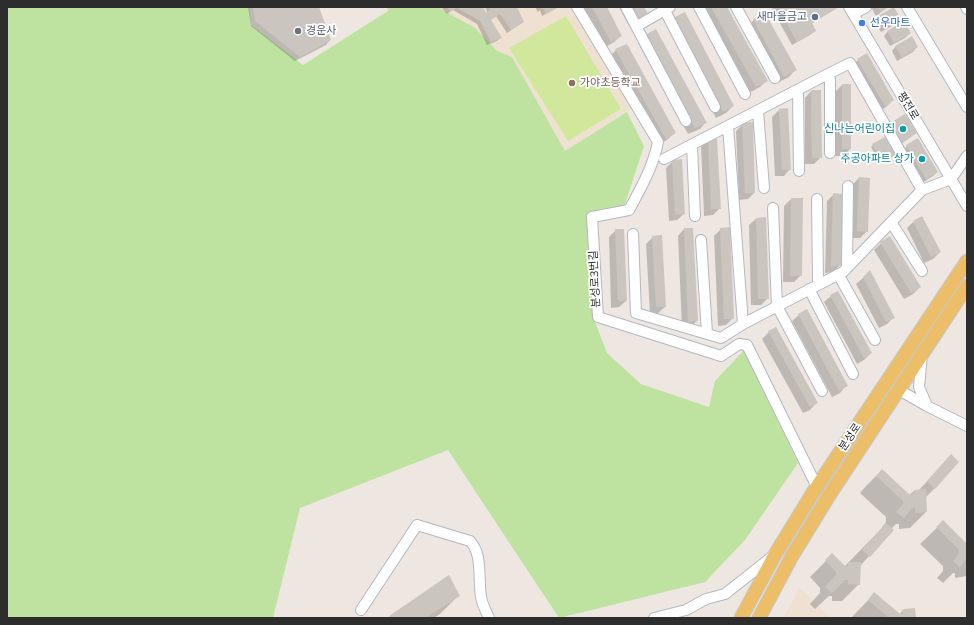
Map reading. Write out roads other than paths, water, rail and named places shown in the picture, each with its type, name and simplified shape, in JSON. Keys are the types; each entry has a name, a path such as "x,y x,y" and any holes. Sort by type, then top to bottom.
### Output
{"main road":[{"name":"분성로","path":"741,618 776,553 817,488 967,261"},
{"name":"분성로","path":"759,618 792,556 830,494 967,286"}],"street":[{"name":"분성로3번길","path":"577,7 658,142 655,155 644,183 629,210 592,217 598,317 721,356 739,344 747,345 817,488"},
{"path":"626,7 686,121"},
{"path":"699,7 745,94"},
{"path":"736,7 775,78"},
{"path":"851,11 866,7"},
{"path":"907,7 967,106"},
{"path":"637,26 666,8 715,107"},
{"name":"평전로","path":"851,11 967,206"},
{"path":"664,159 850,63 922,190"},
{"path":"828,74 830,80 830,153"},
{"path":"798,90 800,171"},
{"path":"758,111 764,188"},
{"path":"728,126 743,324"},
{"path":"692,145 694,216"},
{"path":"633,234 636,313 721,338 743,324 847,268 922,190 951,179 967,156"},
{"path":"847,268 848,186"},
{"path":"818,199 814,287 853,374"},
{"path":"773,208 777,306 822,391"},
{"path":"891,222 922,271"},
{"path":"701,240 707,333"},
{"path":"838,274 875,340"},
{"path":"922,355 919,387 927,406"},
{"path":"899,390 967,426"},
{"path":"361,610 417,525 470,541 474,545 478,559 481,598 489,618"},
{"path":"654,618 686,610 706,599 725,594 776,553"}],"place":[{"name":"새마을금고","path":"815,17"},
{"name":"선우마트","path":"862,23"},
{"name":"경운사","path":"298,31"},
{"name":"가야초등학교","path":"572,83"},
{"name":"신나는어린이집","path":"903,129"},
{"name":"주공아파트 상가","path":"922,159"}]}
